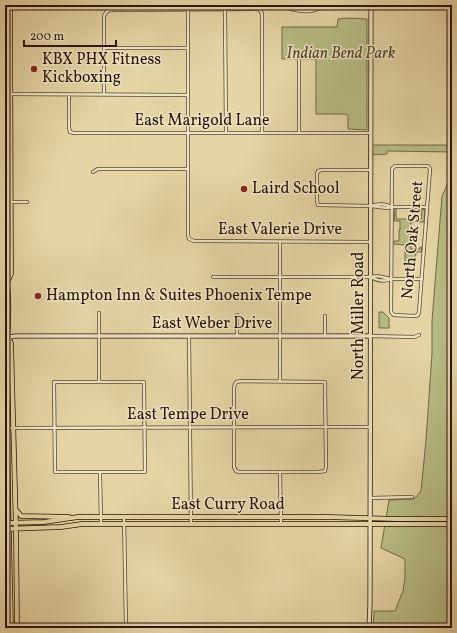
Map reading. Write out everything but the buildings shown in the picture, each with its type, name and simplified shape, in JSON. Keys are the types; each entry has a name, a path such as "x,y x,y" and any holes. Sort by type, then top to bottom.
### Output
{"main road":[{"path":"7,282 11,274 10,94 8,82 10,5"},
{"path":"5,276 7,282 5,346"},
{"path":"6,338 11,343 16,508 17,628"},
{"path":"5,357 7,529 11,628"},
{"path":"16,508 20,516 78,518"},
{"name":"East Curry Road","path":"7,523 44,522 101,517 338,517 452,519"},
{"name":"East Curry Road","path":"7,529 101,524 452,524"}],"street":[{"path":"93,172 98,169 188,168 188,5"},
{"path":"284,5 293,11 315,10 322,5"},
{"name":"North Miller Road","path":"369,628 371,5"},
{"path":"225,10 226,133"},
{"path":"104,94 104,16 107,11 257,10 260,11 262,28 262,133"},
{"path":"104,48 188,48"},
{"path":"299,58 299,133"},
{"path":"5,94 188,95"},
{"name":"East Marigold Lane","path":"69,95 69,128 70,132 74,133 370,133"},
{"name":"North Oak Street","path":"391,207 393,167 430,167 428,207 418,315 394,316 392,314 392,279"},
{"name":"East Valerie Drive","path":"188,168 189,239 194,241 371,242"},
{"path":"370,170 318,171 316,174 318,205 428,207"},
{"path":"5,202 27,202"},
{"path":"391,207 392,279"},
{"path":"280,242 280,381"},
{"path":"213,277 377,276 382,279 422,279"},
{"path":"99,313 99,382"},
{"path":"237,316 237,335"},
{"path":"325,316 325,335"},
{"name":"East Weber Drive","path":"6,338 15,336 237,335 414,337 419,335"},
{"path":"189,336 191,524"},
{"path":"280,381 325,382 325,471 236,471 234,467 234,387 236,382 280,381"},
{"path":"54,382 99,382 144,382 146,427 145,472 55,472 54,382"},
{"name":"East Tempe Drive","path":"6,428 370,427"},
{"path":"100,472 101,524"},
{"path":"280,472 281,523"},
{"path":"370,498 412,497"},
{"path":"124,517 126,628"}],"green space":[{"name":"Indian Bend Park","path":"338,19 367,19 367,130 348,129 348,116 346,114 316,114 316,59 282,59 282,27 337,27"},
{"path":"370,145 452,145 452,152 387,151 387,154 371,155"},
{"path":"452,174 452,628 373,628 374,611 395,611 403,591 405,577 405,559 381,548 389,500 413,499 421,491 426,440 432,353 432,321 442,196"},
{"path":"395,209 396,219 421,219 422,209 425,210 424,222 411,222 411,249 420,249 420,247 422,247 421,252 416,252 415,265 405,265 405,245 394,244 394,241 399,241 400,230 400,221 394,221"},
{"path":"379,312 383,312 389,318 389,328 379,328"}],"place":[{"name":"KBX PHX Fitness Kickboxing","path":"34,69"},
{"name":"Laird School","path":"244,189"},
{"name":"Hampton Inn & Suites Phoenix Tempe","path":"38,296"}]}
